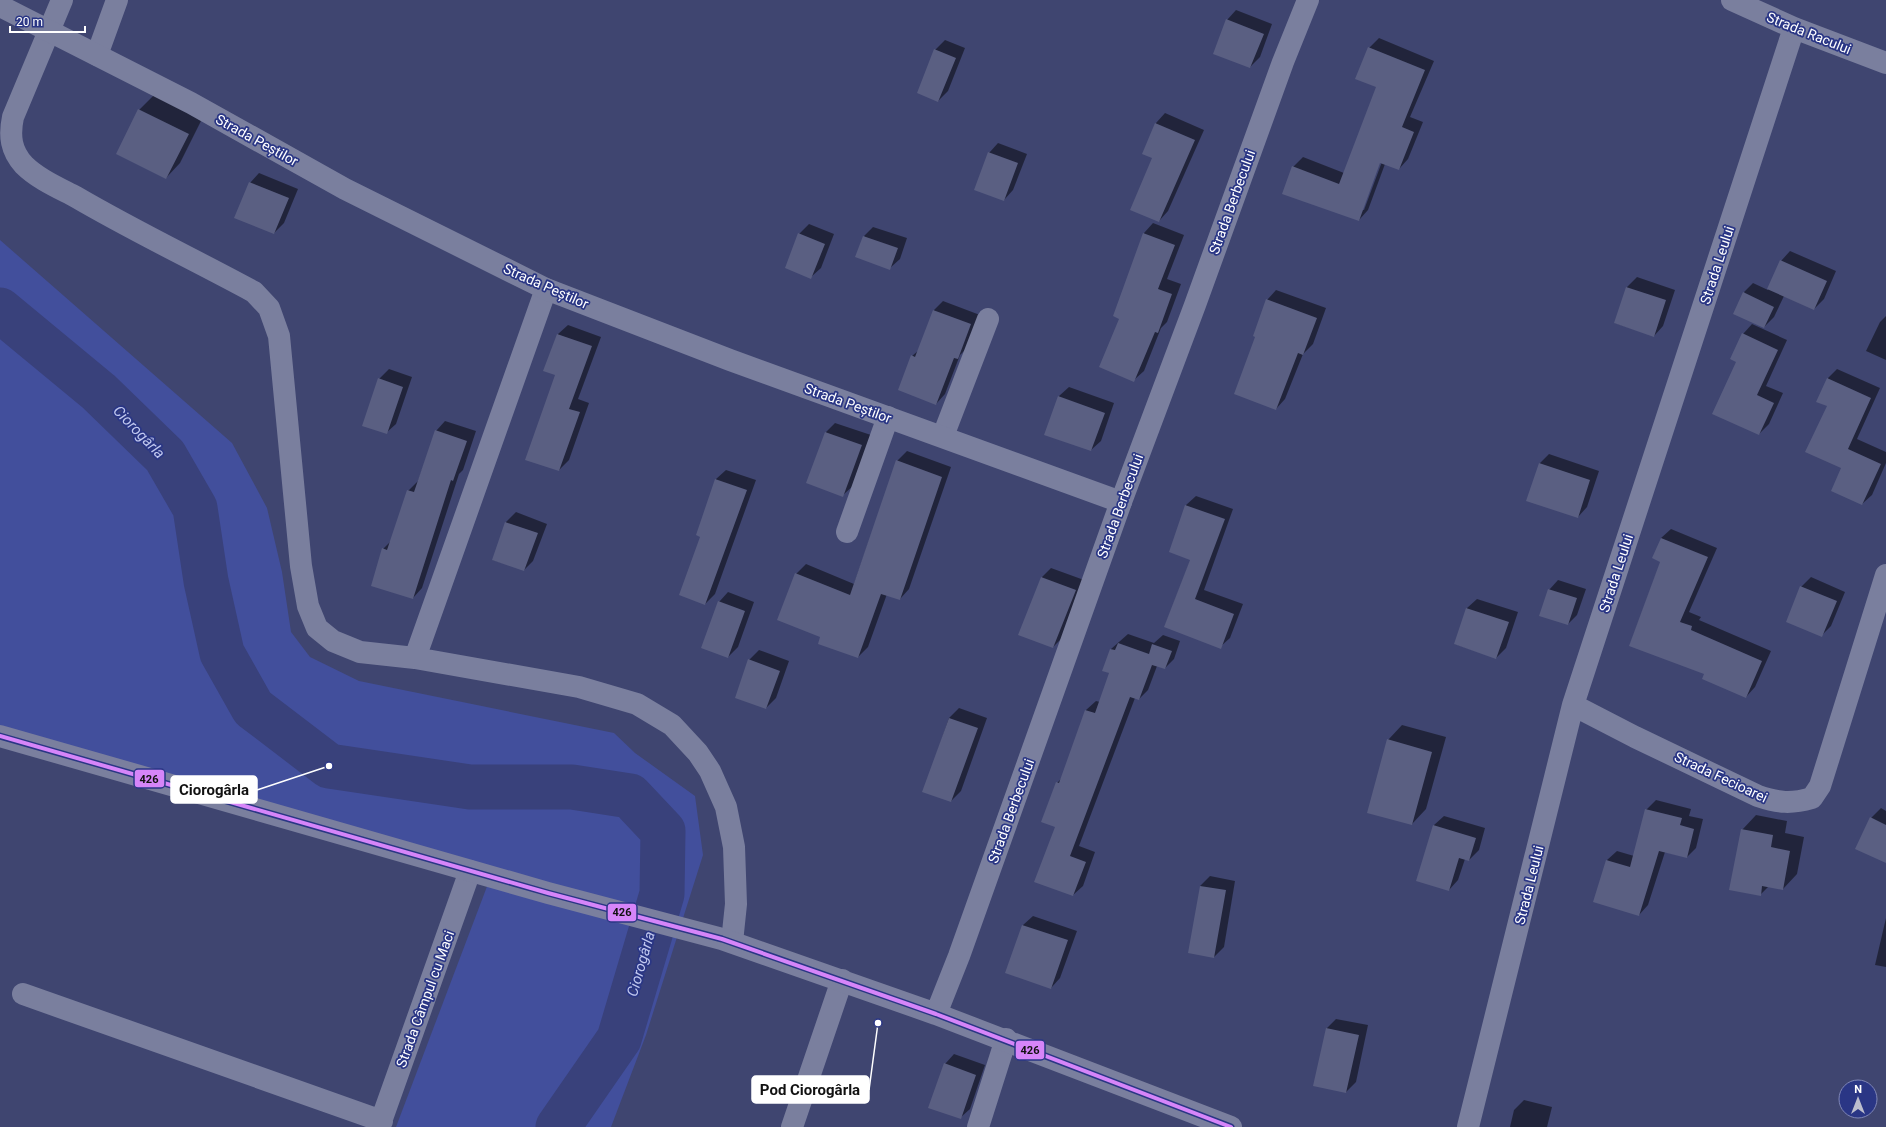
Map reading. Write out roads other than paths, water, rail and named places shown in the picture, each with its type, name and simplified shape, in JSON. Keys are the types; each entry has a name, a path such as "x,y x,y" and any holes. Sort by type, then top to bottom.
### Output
{"street":[{"path":"62,0 50,32 13,117 10,131 12,147 24,164 35,174 91,206 254,292 269,308 279,336 302,566 308,606 317,628 333,641 360,652 415,658 579,687 637,704 672,725 698,753 710,771 726,807 734,847 736,904 727,940"},
{"path":"97,55 117,0"},
{"name":"Strada Berbecului","path":"936,1014 970,926 1120,502 1195,305 1283,62 1308,0"},
{"name":"Strada Racului","path":"1732,0 1794,28 1886,63"},
{"name":"Strada Peștilor","path":"0,6 191,103 345,188 546,289 730,360 943,436 1120,502"},
{"name":"Strada Leului","path":"1468,1127 1573,705 1794,28"},
{"path":"415,658 546,289"},
{"path":"943,436 988,319"},
{"path":"847,532 888,417"},
{"name":"Strada Fecioarei","path":"1573,705 1635,737 1758,796 1776,802 1796,803 1812,798 1820,786 1886,574"},
{"path":"0,736 548,893 727,940 1006,1039 1231,1127"},
{"name":"Strada Câmpul cu Maci","path":"380,1124 470,871"},
{"path":"792,1127 842,980"},
{"path":"23,994 380,1124"},
{"path":"978,1127 1006,1039"}],"waterway":[{"name":"Ciorogârla","path":"0,310 99,392 165,456 195,508 206,581 222,653 253,708 329,766 470,787 572,787 630,796 663,831 662,894 619,1039 558,1127"}],"place":[{"name":"Ciorogârla","path":"329,766"},
{"name":"Pod Ciorogârla","path":"878,1023"}]}
